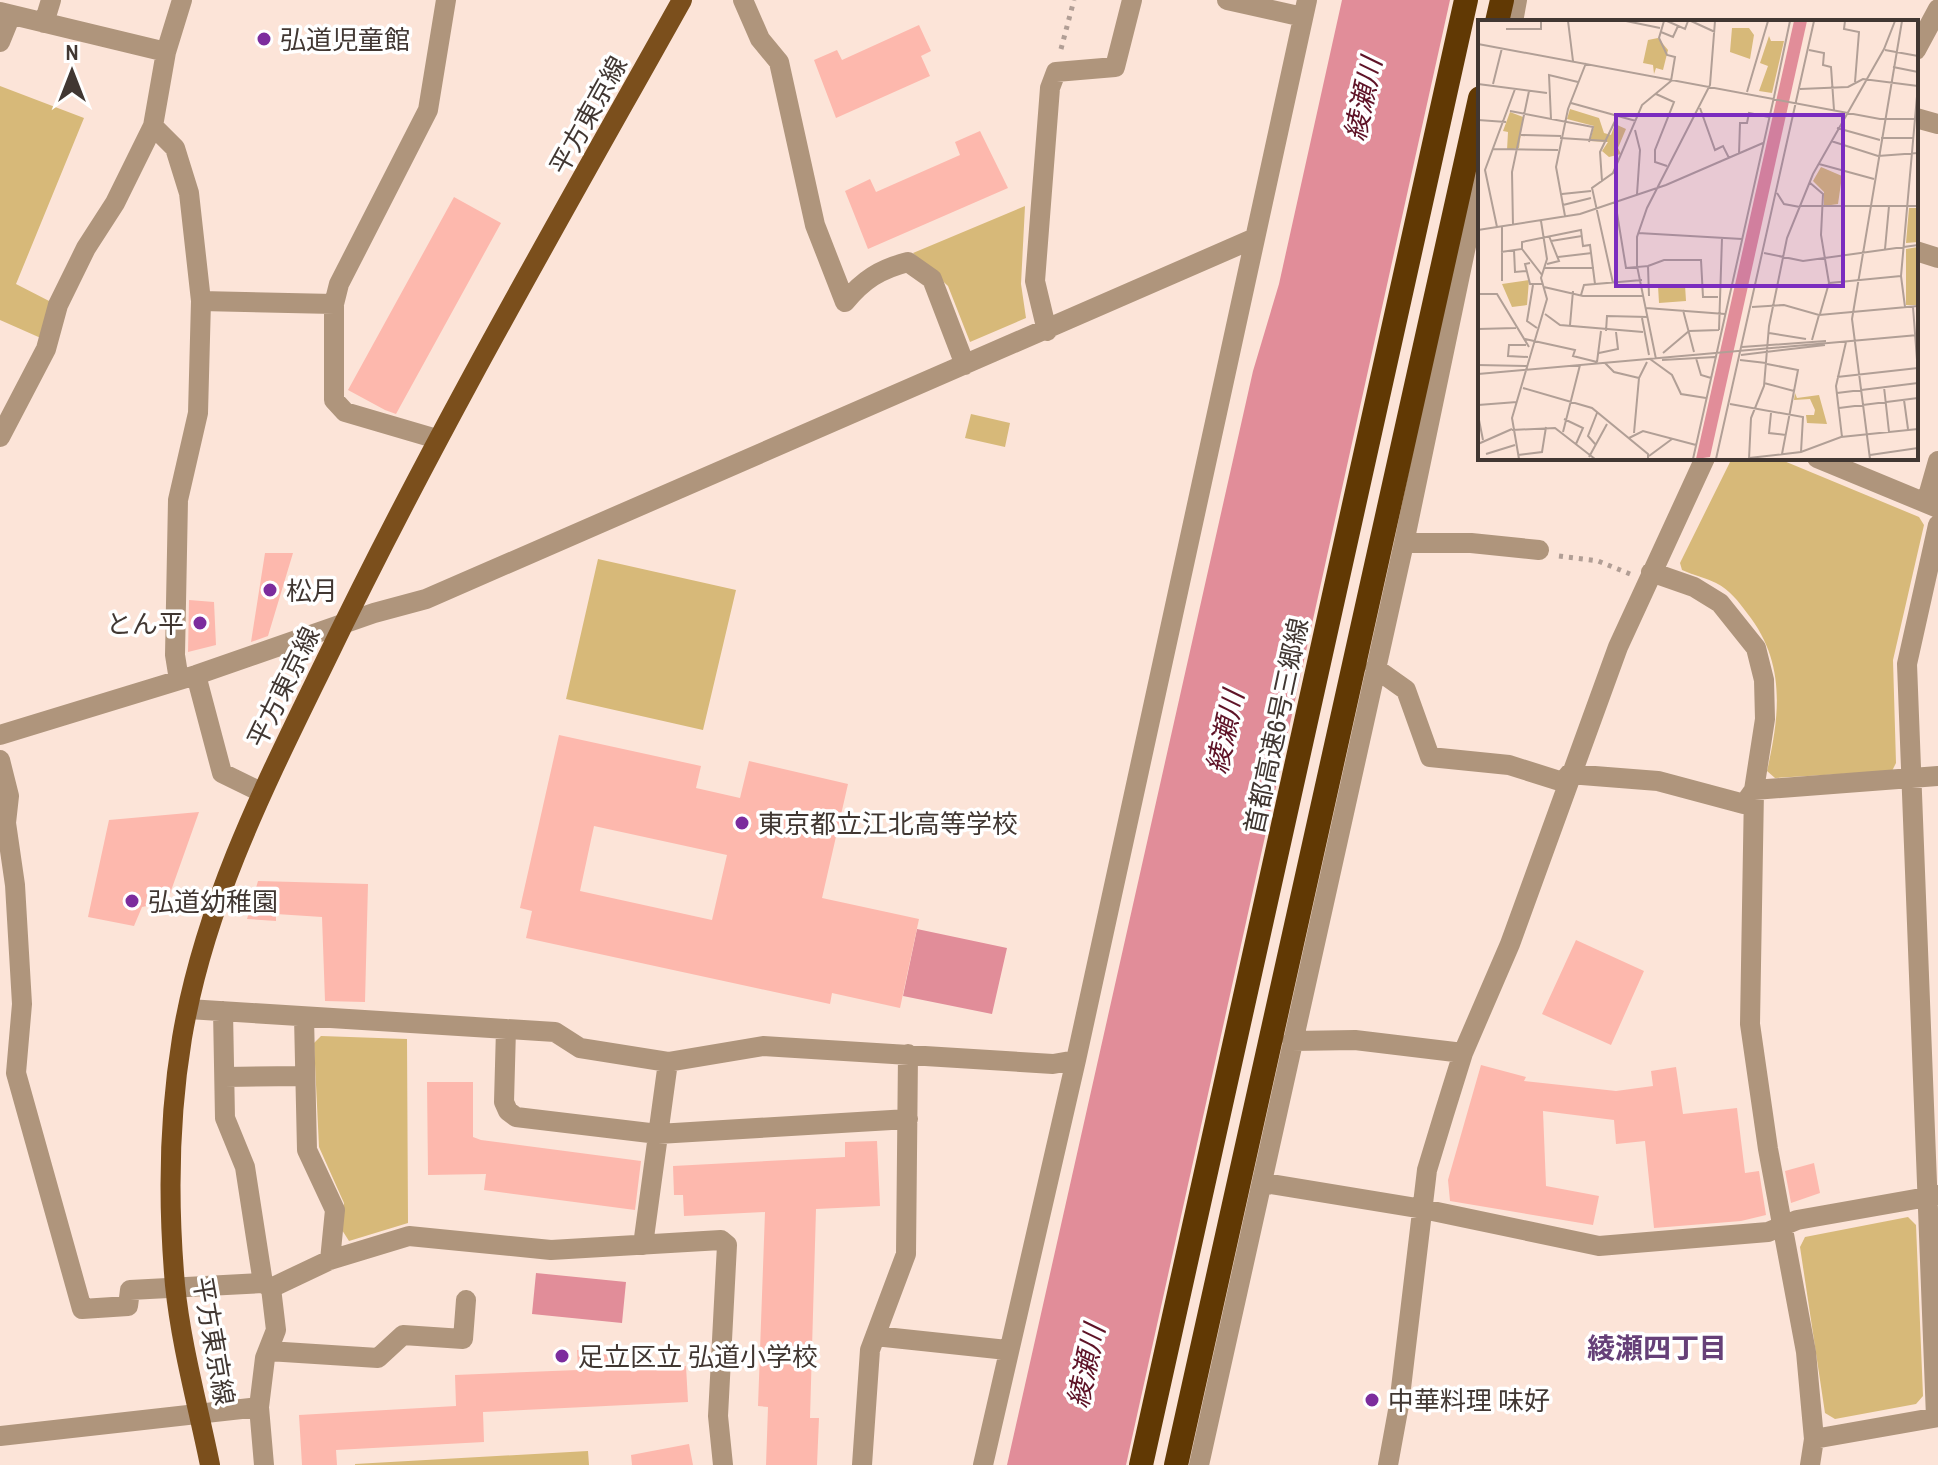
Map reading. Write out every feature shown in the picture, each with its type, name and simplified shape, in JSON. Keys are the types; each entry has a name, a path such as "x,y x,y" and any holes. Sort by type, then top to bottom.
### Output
{"highway":[{"name":"首都高速6号三郷線","path":"1141,1465 1466,0"},
{"path":"1497,20 1502,0"},
{"path":"1176,1465 1478,107"}],"main road":[{"name":"平方東京線","path":"210,1465 176,1288 173,1152 177,1079 198,955 261,792 437,439 682,0"}],"street":[{"path":"44,23 51,0"},
{"path":"0,437 46,349 58,305 86,248 115,203 153,126 166,52 182,0"},
{"path":"437,439 345,412 334,400 334,304 339,284 428,110 446,0"},
{"path":"743,0 760,39 779,62 815,225 845,302 862,282 887,267 908,262 932,279 965,365"},
{"path":"1047,331 1035,281 1050,88 1056,72 1115,67 1132,0"},
{"path":"983,1465 1076,1060 1305,8 1227,0"},
{"path":"1513,20 1517,0"},
{"path":"1918,46 1938,9"},
{"path":"0,42 4,10 44,23 166,52"},
{"path":"1918,119 1938,124"},
{"path":"153,126 175,148 189,193 201,301 198,413 178,500 175,655 188,678 222,773 261,792"},
{"path":"1199,1465 1404,543 1478,189"},
{"path":"0,735 188,678 344,623 426,599 1255,238"},
{"path":"1918,252 1938,258"},
{"path":"201,301 334,304"},
{"path":"1388,1465 1399,1405 1427,1170 1463,1053 1510,944 1568,779 1649,576 1704,460"},
{"path":"1822,460 1932,506 1938,461"},
{"path":"1814,1439 1937,1417 1934,1196 1907,664 1938,525"},
{"path":"1404,543 1471,543 1539,550"},
{"path":"1649,576 1694,587 1720,603 1756,648 1764,680 1765,719 1754,790 1750,1024 1768,1149 1806,1352 1814,1439 1810,1465"},
{"path":"1375,668 1406,690 1430,757 1509,765 1568,779 1658,781 1744,804 1754,790"},
{"path":"0,760 9,796 6,823 15,885 22,1004 8,1073 82,1309 128,1306 130,1290 267,1285 330,1260 409,1236 551,1250 721,1240 727,1245 718,1416 723,1465"},
{"path":"1754,790 1938,776"},
{"path":"188,1009 555,1032 580,1048 668,1062 763,1046 1053,1064 1076,1060"},
{"path":"223,1011 225,1118 245,1167 276,1330 268,1351 259,1407 264,1465"},
{"path":"304,1017 302,1076 307,1150 335,1210 330,1260"},
{"path":"506,1029 504,1102 508,1111 516,1117 658,1134 908,1119"},
{"path":"1292,1041 1355,1040 1463,1053"},
{"path":"862,1465 863,1413 875,1336 906,1254 908,1054"},
{"path":"643,1245 668,1062"},
{"path":"225,1077 302,1076"},
{"path":"1264,1183 1423,1209 1599,1246 1768,1232 1797,1220 1934,1196"},
{"path":"268,1351 378,1358 403,1335 463,1339 466,1300"},
{"path":"875,1336 1007,1350"},
{"path":"0,1436 259,1407"}],"path":[{"path":"1056,72 1074,0"},
{"path":"1539,550 1545,554 1598,561 1649,576"}],"shaded area":[{"path":"0,86 84,118 16,284 53,303 43,339 0,320"},
{"path":"1025,206 1021,284 1026,318 970,342 948,286 913,253"},
{"path":"971,414 1010,423 1005,447 965,438"},
{"path":"1731,460 1782,460 1919,517 1924,525 1893,660 1896,763 1892,771 1775,778 1767,771 1777,709 1774,669 1768,650 1760,632 1733,596 1716,583 1682,570 1680,563"},
{"path":"598,559 736,590 703,730 566,699"},
{"path":"321,1036 407,1039 408,1223 349,1241 342,1230 344,1203 319,1147 314,1043"},
{"path":"1908,1217 1916,1225 1923,1396 1916,1404 1835,1419 1825,1413 1800,1247 1805,1237"},
{"path":"588,1451 589,1465 355,1465 355,1464"}],"water":[{"name":"綾瀬川","path":"1342,0 1450,0 1126,1465 1007,1465 1253,371 1279,284"},
{"path":"917,929 1007,948 992,1014 903,996"},
{"path":"536,1273 626,1282 622,1323 532,1314"}],"building":[{"path":"919,25 931,51 921,56 930,76 836,118 814,60 837,50 842,60"},
{"path":"980,131 1008,188 868,249 845,191 870,179 876,192 960,155 955,142"},
{"path":"454,197 501,223 396,414 348,390"},
{"name":"松月","path":"265,553 293,553 268,636 251,642"},
{"name":"とん平","path":"189,600 214,602 216,645 188,652"},
{"path":"559,735 701,766 696,788 740,798 749,761 848,784 822,898 919,919 900,1008 832,993 830,1004 526,938 532,911 520,908","holes":["594,826 727,855 712,920 580,891"]},
{"path":"199,812 167,902 142,907 134,926 88,917 109,820"},
{"path":"258,881 368,884 365,1002 325,1001 322,917 276,914 276,921 247,919"},
{"path":"1576,940 1644,971 1611,1045 1542,1014"},
{"path":"1481,1065 1526,1077 1524,1081 1616,1091 1653,1086 1651,1071 1676,1067 1683,1114 1737,1108 1745,1173 1759,1171 1766,1215 1741,1221 1654,1228 1645,1141 1616,1144 1614,1120 1543,1111 1546,1186 1599,1196 1593,1225 1450,1201 1448,1180"},
{"path":"427,1082 473,1082 473,1137 481,1140 641,1161 635,1210 484,1190 486,1174 428,1175"},
{"path":"877,1141 880,1206 816,1209 810,1418 819,1418 817,1465 766,1465 768,1407 758,1406 765,1212 684,1216 683,1195 674,1195 673,1166 845,1157 845,1142"},
{"path":"1814,1163 1820,1193 1791,1203 1785,1171"},
{"path":"612,1348 613,1370 686,1366 688,1402 483,1412 484,1442 336,1450 337,1465 302,1465 299,1415 456,1406 455,1375 578,1370 577,1350"},
{"path":"689,1444 693,1465 632,1465 631,1455"}],"place":[{"name":"弘道児童館","path":"264,39"},
{"name":"松月","path":"270,590"},
{"name":"とん平","path":"200,623"},
{"name":"東京都立江北高等学校","path":"742,823"},
{"name":"弘道幼稚園","path":"132,901"},
{"name":"足立区立 弘道小学校","path":"562,1356"},
{"name":"中華料理 味好","path":"1372,1400"}],"district":[{"name":"綾瀬四丁目","path":"1657,1348"}]}
